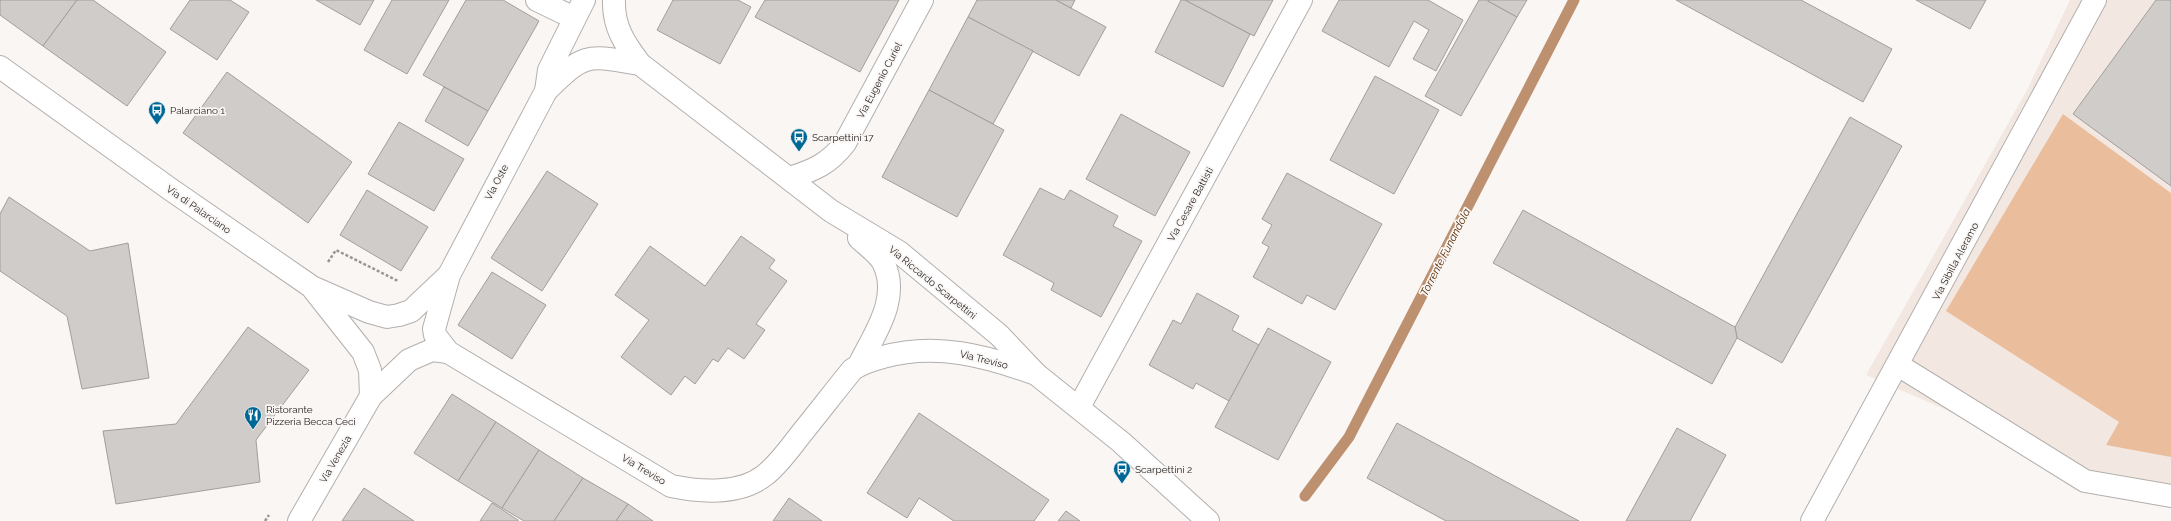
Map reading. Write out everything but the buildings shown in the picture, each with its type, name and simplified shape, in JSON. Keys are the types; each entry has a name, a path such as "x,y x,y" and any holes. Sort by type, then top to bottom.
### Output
{"street":[{"path":"538,0 579,9"},
{"name":"Via Riccardo Scarpettini","path":"614,0 616,24 620,37 640,64 831,211 899,252 999,335 1036,374 1121,442 1208,521"},
{"name":"Via Eugenio Curiel","path":"790,178 815,170 835,156 848,137 922,0"},
{"name":"Via Cesare Battisti","path":"1079,407 1301,0"},
{"name":"Via Sibilla Aleramo","path":"1812,521 2095,0"},
{"name":"Via Oste","path":"546,91 549,70 579,9"},
{"name":"Via Oste","path":"448,352 435,335 434,329 449,275 546,91 570,67 581,60 595,58 640,64"},
{"name":"Via di Palarciano","path":"0,67 312,287 369,312 387,317 399,316 411,311"},
{"name":"Via Treviso","path":"448,352 671,486 694,491 730,488 748,484 764,476 794,442 852,370 860,363 886,310 890,293 889,278 883,261 831,211"},
{"name":"Via Oste","path":"411,311 449,275"},
{"path":"312,287 363,352 370,370 371,396"},
{"name":"Via Venezia","path":"299,521 371,396 409,360 432,350 448,352"},
{"name":"Via Treviso","path":"860,363 917,350 961,352 1008,364 1036,374"},
{"path":"1898,365 2074,475 2085,480 2171,496"}],"path":[{"path":"312,287 336,250 402,283"},
{"path":"266,521 273,508"}],"shaded area":[{"path":"2070,0 2171,0 2171,508 1866,375 2027,90"},
{"path":"2063,114 2171,193 2171,457 2106,445 2119,422 1946,311"}],"waterway":[{"name":"Torrente Funandola","path":"1305,496 1349,437 1574,0"}],"place":[{"name":"Palarciano 1","path":"157,125"},
{"name":"Scarpettini 17","path":"799,152"},
{"name":"Ristorante Pizzeria Becca Ceci","path":"253,430"},
{"name":"Scarpettini 2","path":"1122,484"}]}
